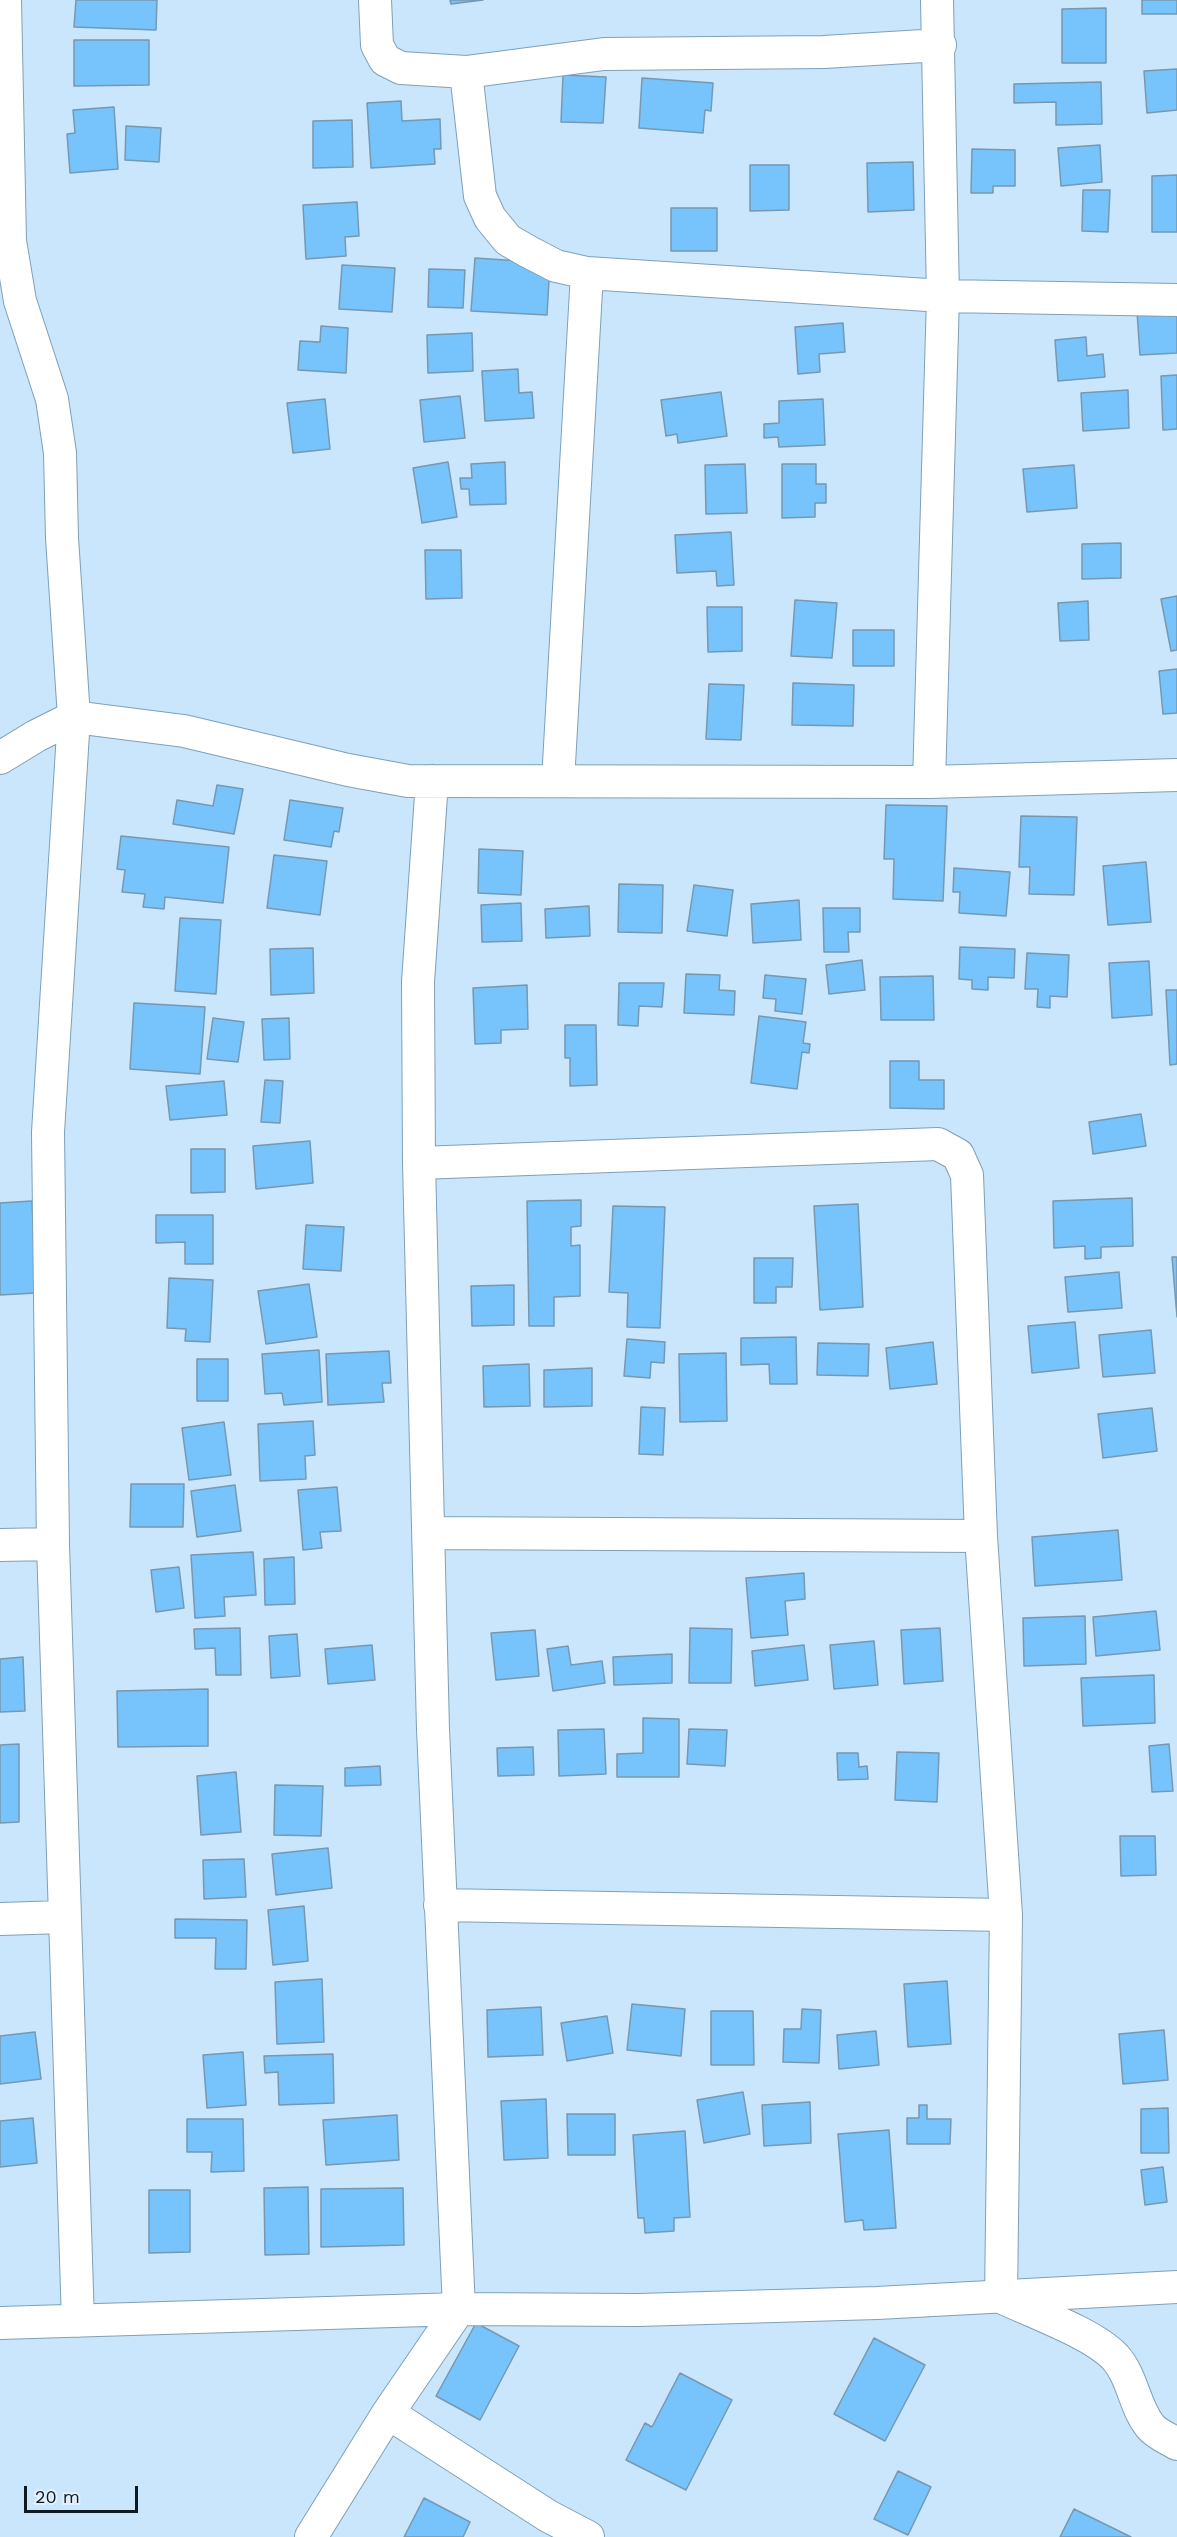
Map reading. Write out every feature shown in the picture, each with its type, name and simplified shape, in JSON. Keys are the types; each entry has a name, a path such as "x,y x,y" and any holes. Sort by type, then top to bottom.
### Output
{"street":[{"path":"5,0 4,98 10,241 20,301 52,399 60,453 62,538 74,717 48,1132 53,1544 78,2321"},
{"path":"375,0 377,45 385,60 401,68 466,72 604,54 824,52 940,45"},
{"path":"930,782 943,296 940,45 937,0"},
{"path":"466,72 480,196 490,218 508,240 556,266 587,273 943,296 1177,300"},
{"path":"558,781 587,273"},
{"path":"0,758 74,717 184,731 348,770 408,781 930,782 1177,775"},
{"path":"311,2537 388,2413 459,2309 440,1905 419,1163 418,982 432,781"},
{"path":"419,1163 938,1144 958,1155 967,1175 981,1536 1006,1915 1001,2297"},
{"path":"430,1533 981,1536"},
{"path":"0,1545 53,1544"},
{"path":"440,1905 1006,1915"},
{"path":"0,1919 64,1917"},
{"path":"0,2323 459,2309 638,2310 1001,2297 1177,2287"},
{"path":"1001,2297 1091,2340 1114,2356 1125,2372 1143,2415 1152,2428 1177,2444"},
{"path":"388,2413 548,2516 588,2537"}],"building":[{"path":"76,0 157,0 156,30 74,27"},
{"path":"450,0 483,0 451,4"},
{"path":"1142,0 1177,0 1177,14 1142,14"},
{"path":"1106,8 1106,63 1062,63 1062,9"},
{"path":"74,40 149,40 149,85 74,86"},
{"path":"1177,69 1177,110 1147,113 1144,71"},
{"path":"563,75 606,77 603,123 561,122"},
{"path":"642,78 713,83 711,111 705,110 703,133 639,128"},
{"path":"1101,82 1102,124 1056,125 1056,102 1014,103 1014,84"},
{"path":"401,101 402,121 440,119 441,149 434,149 435,164 371,168 367,103"},
{"path":"114,107 118,169 70,173 67,134 75,133 73,110"},
{"path":"352,120 353,167 313,168 313,121"},
{"path":"126,126 161,128 159,162 125,160"},
{"path":"1100,145 1102,182 1061,186 1058,148"},
{"path":"972,149 1015,150 1015,186 993,186 993,193 971,193"},
{"path":"913,162 914,210 868,212 867,163"},
{"path":"750,165 789,165 789,210 750,211"},
{"path":"1177,175 1177,232 1152,232 1152,176"},
{"path":"1083,190 1110,190 1108,232 1082,231"},
{"path":"357,202 359,236 345,237 346,256 306,259 303,205"},
{"path":"671,208 717,208 717,251 671,251"},
{"path":"475,258 550,263 547,315 471,311"},
{"path":"342,265 395,268 392,312 339,309"},
{"path":"429,269 465,270 463,308 428,307"},
{"path":"1177,309 1177,353 1140,355 1137,312"},
{"path":"843,323 845,352 819,354 820,372 798,374 795,327"},
{"path":"321,326 348,328 346,373 298,370 300,341 320,342"},
{"path":"472,333 473,371 428,373 427,335"},
{"path":"1086,337 1087,356 1103,354 1105,377 1058,381 1055,340"},
{"path":"518,369 519,393 532,392 534,418 485,421 482,371"},
{"path":"1177,375 1177,429 1163,430 1161,376"},
{"path":"1128,390 1129,428 1083,431 1081,393"},
{"path":"721,392 727,436 678,443 677,434 666,436 661,400"},
{"path":"460,396 465,438 424,442 420,400"},
{"path":"325,399 330,449 293,453 287,403"},
{"path":"823,399 825,445 779,447 778,437 764,438 764,424 779,423 779,401"},
{"path":"448,462 457,517 422,523 413,468"},
{"path":"505,462 506,504 470,505 469,489 461,489 460,478 472,478 471,464"},
{"path":"745,464 747,513 706,514 705,465"},
{"path":"782,464 816,464 816,484 826,484 826,503 815,503 815,517 782,518"},
{"path":"1074,465 1077,508 1027,512 1023,469"},
{"path":"731,532 734,585 717,586 716,571 677,573 675,535"},
{"path":"1121,543 1121,578 1082,579 1082,544"},
{"path":"425,550 461,550 462,598 426,599"},
{"path":"1177,596 1177,650 1171,651 1161,599"},
{"path":"795,600 837,603 832,658 791,656"},
{"path":"1088,601 1089,640 1060,641 1058,603"},
{"path":"707,607 742,607 742,651 708,652"},
{"path":"853,630 894,630 894,666 853,666"},
{"path":"1177,669 1177,713 1163,714 1159,671"},
{"path":"793,683 854,685 853,726 792,725"},
{"path":"709,684 744,685 741,740 706,739"},
{"path":"217,785 243,789 234,834 173,824 177,800 213,806"},
{"path":"290,800 343,808 339,832 334,831 331,847 284,840"},
{"path":"886,805 947,806 943,901 893,899 894,859 884,859"},
{"path":"1021,816 1077,817 1074,895 1029,894 1030,867 1019,867"},
{"path":"121,836 229,847 223,903 165,897 164,909 143,907 145,894 122,892 125,870 117,869"},
{"path":"479,849 523,851 521,895 478,893"},
{"path":"274,855 327,861 320,915 267,908"},
{"path":"1146,862 1151,922 1108,925 1103,866"},
{"path":"954,868 1010,872 1006,916 959,913 960,892 953,892"},
{"path":"619,884 663,885 662,933 618,932"},
{"path":"694,885 733,890 727,936 687,931"},
{"path":"799,900 801,940 753,943 751,904"},
{"path":"521,903 522,941 482,942 481,905"},
{"path":"589,906 590,936 546,938 545,909"},
{"path":"823,908 860,908 860,932 848,932 849,952 824,952"},
{"path":"180,918 221,920 216,994 175,991"},
{"path":"960,947 1015,949 1014,978 988,977 988,990 972,989 972,980 959,979"},
{"path":"313,948 314,993 271,995 270,949"},
{"path":"1027,953 1069,955 1067,997 1050,996 1050,1008 1037,1007 1038,989 1025,989"},
{"path":"862,960 865,990 829,994 826,965"},
{"path":"1149,961 1152,1015 1112,1018 1109,963"},
{"path":"686,974 720,975 719,990 735,991 734,1015 684,1013"},
{"path":"765,975 806,979 802,1014 775,1011 776,999 763,998"},
{"path":"933,976 934,1020 881,1020 880,977"},
{"path":"619,983 664,983 662,1007 639,1006 638,1026 618,1025"},
{"path":"527,985 528,1029 501,1030 501,1043 475,1044 473,988"},
{"path":"1166,990 1177,990 1177,1064 1170,1065"},
{"path":"134,1003 205,1007 200,1074 130,1069"},
{"path":"759,1016 806,1022 803,1043 810,1044 809,1053 802,1052 797,1089 751,1083"},
{"path":"213,1018 244,1022 238,1062 207,1059"},
{"path":"289,1018 290,1059 264,1060 262,1019"},
{"path":"565,1025 596,1025 597,1085 570,1086 570,1058 565,1058"},
{"path":"890,1061 919,1061 919,1080 944,1080 944,1109 890,1108"},
{"path":"265,1080 283,1081 280,1123 261,1122"},
{"path":"224,1081 227,1115 170,1120 166,1086"},
{"path":"1141,1114 1146,1146 1093,1154 1089,1122"},
{"path":"310,1141 313,1183 256,1189 253,1146"},
{"path":"191,1149 225,1149 225,1192 191,1193"},
{"path":"1132,1198 1133,1246 1101,1247 1101,1258 1085,1259 1085,1246 1054,1248 1053,1201"},
{"path":"581,1200 581,1226 571,1227 571,1246 580,1245 580,1296 554,1297 554,1326 529,1326 527,1201"},
{"path":"32,1201 36,1293 0,1295 0,1203"},
{"path":"858,1204 863,1307 820,1310 814,1206"},
{"path":"613,1206 665,1207 660,1328 627,1327 628,1293 609,1292"},
{"path":"156,1215 213,1215 213,1264 185,1264 185,1242 156,1243"},
{"path":"306,1225 344,1227 341,1271 303,1269"},
{"path":"1172,1257 1177,1257 1177,1317"},
{"path":"754,1258 793,1258 792,1287 776,1287 776,1303 754,1303"},
{"path":"1119,1272 1122,1308 1068,1312 1065,1277"},
{"path":"169,1278 213,1280 210,1342 185,1341 186,1329 167,1328"},
{"path":"309,1284 317,1337 266,1344 258,1291"},
{"path":"514,1285 514,1325 472,1326 471,1286"},
{"path":"1075,1322 1079,1368 1032,1373 1028,1326"},
{"path":"1151,1330 1155,1373 1103,1377 1099,1335"},
{"path":"796,1337 797,1384 770,1384 769,1364 741,1365 741,1338"},
{"path":"627,1339 665,1342 664,1363 651,1362 650,1378 624,1376"},
{"path":"933,1342 937,1384 890,1389 886,1348"},
{"path":"818,1343 869,1344 868,1376 817,1375"},
{"path":"319,1350 322,1402 284,1405 282,1393 265,1394 262,1354"},
{"path":"389,1351 391,1383 382,1383 384,1402 328,1405 326,1354"},
{"path":"726,1353 727,1421 680,1422 679,1354"},
{"path":"197,1359 228,1359 228,1401 197,1401"},
{"path":"529,1364 530,1406 484,1407 483,1366"},
{"path":"592,1368 592,1406 544,1407 544,1370"},
{"path":"641,1407 665,1408 663,1455 639,1454"},
{"path":"1152,1408 1157,1451 1103,1458 1098,1414"},
{"path":"313,1421 315,1455 305,1456 306,1479 260,1481 258,1424"},
{"path":"224,1422 231,1475 189,1480 182,1428"},
{"path":"131,1484 184,1484 183,1527 130,1527"},
{"path":"235,1485 241,1531 197,1537 191,1491"},
{"path":"337,1487 341,1531 320,1532 322,1548 303,1550 298,1490"},
{"path":"1118,1530 1122,1580 1035,1586 1032,1537"},
{"path":"253,1552 256,1595 224,1597 225,1616 195,1618 191,1555"},
{"path":"294,1557 295,1604 265,1605 264,1559"},
{"path":"179,1567 184,1608 156,1612 151,1570"},
{"path":"804,1573 805,1599 785,1601 788,1635 751,1638 746,1578"},
{"path":"1156,1611 1160,1650 1096,1656 1093,1617"},
{"path":"1085,1616 1086,1664 1024,1666 1023,1618"},
{"path":"240,1628 241,1675 216,1675 215,1648 195,1649 194,1629"},
{"path":"690,1628 732,1629 731,1683 689,1683"},
{"path":"940,1628 943,1681 904,1684 901,1630"},
{"path":"535,1630 539,1676 496,1680 491,1633"},
{"path":"297,1634 300,1676 271,1678 269,1636"},
{"path":"874,1641 878,1685 834,1689 830,1645"},
{"path":"372,1645 375,1680 328,1684 325,1649"},
{"path":"804,1645 808,1680 755,1686 752,1651"},
{"path":"568,1646 571,1665 602,1661 605,1683 553,1691 547,1649"},
{"path":"672,1654 672,1683 614,1685 613,1657"},
{"path":"23,1657 25,1711 0,1712 0,1659"},
{"path":"1154,1675 1155,1723 1083,1726 1081,1678"},
{"path":"208,1689 208,1746 118,1747 117,1691"},
{"path":"643,1718 679,1719 679,1777 617,1777 617,1754 643,1753"},
{"path":"604,1729 606,1774 559,1776 558,1730"},
{"path":"689,1729 727,1730 725,1766 687,1764"},
{"path":"19,1744 19,1822 0,1823 0,1745"},
{"path":"1169,1744 1173,1791 1152,1792 1149,1746"},
{"path":"533,1747 534,1775 498,1776 497,1748"},
{"path":"897,1752 939,1753 937,1802 895,1800"},
{"path":"837,1753 858,1753 859,1767 867,1766 868,1779 838,1780"},
{"path":"380,1766 381,1785 345,1786 345,1768"},
{"path":"236,1772 241,1832 201,1835 197,1776"},
{"path":"275,1785 323,1786 321,1836 274,1835"},
{"path":"1120,1836 1155,1836 1156,1875 1121,1876"},
{"path":"328,1848 332,1888 276,1895 272,1854"},
{"path":"244,1859 246,1897 204,1899 203,1860"},
{"path":"304,1906 308,1961 273,1965 268,1910"},
{"path":"175,1919 247,1920 246,1969 215,1969 216,1938 175,1938"},
{"path":"322,1979 324,2042 277,2044 275,1982"},
{"path":"947,1981 951,2044 908,2047 904,1984"},
{"path":"632,2004 685,2009 681,2056 627,2050"},
{"path":"541,2007 543,2055 488,2057 487,2010"},
{"path":"802,2009 821,2010 819,2063 783,2062 784,2029 801,2029"},
{"path":"711,2011 753,2011 754,2065 711,2065"},
{"path":"607,2016 613,2053 567,2061 561,2023"},
{"path":"1164,2030 1168,2080 1123,2084 1119,2034"},
{"path":"876,2031 879,2065 839,2069 837,2035"},
{"path":"35,2032 41,2079 0,2084 0,2036"},
{"path":"243,2052 246,2105 207,2108 203,2055"},
{"path":"333,2054 334,2103 279,2105 278,2072 265,2073 264,2056"},
{"path":"743,2092 750,2134 704,2143 697,2100"},
{"path":"546,2099 548,2158 504,2160 501,2101"},
{"path":"810,2102 811,2143 764,2146 762,2105"},
{"path":"919,2105 927,2105 927,2119 951,2119 950,2144 907,2144 907,2118 919,2118"},
{"path":"1168,2108 1169,2153 1141,2153 1141,2109"},
{"path":"567,2114 615,2114 615,2155 568,2155"},
{"path":"397,2115 399,2160 326,2165 323,2120"},
{"path":"33,2118 37,2163 0,2167 0,2121"},
{"path":"187,2119 243,2119 244,2171 211,2172 212,2152 187,2152"},
{"path":"889,2130 896,2228 864,2230 863,2220 845,2222 838,2134"},
{"path":"685,2131 690,2217 674,2218 674,2231 645,2233 644,2218 638,2218 633,2135"},
{"path":"1163,2167 1167,2202 1145,2205 1141,2170"},
{"path":"308,2187 309,2254 265,2255 264,2188"},
{"path":"403,2188 404,2245 321,2247 321,2189"},
{"path":"149,2190 190,2190 190,2252 149,2253"},
{"path":"476,2323 519,2346 480,2420 436,2396"},
{"path":"874,2338 925,2365 885,2441 834,2414"},
{"path":"680,2373 732,2400 686,2490 626,2460 645,2423 652,2427"},
{"path":"898,2471 931,2487 908,2535 874,2519"},
{"path":"424,2498 470,2522 463,2537 404,2537"},
{"path":"1074,2509 1131,2537 1060,2537"}]}
